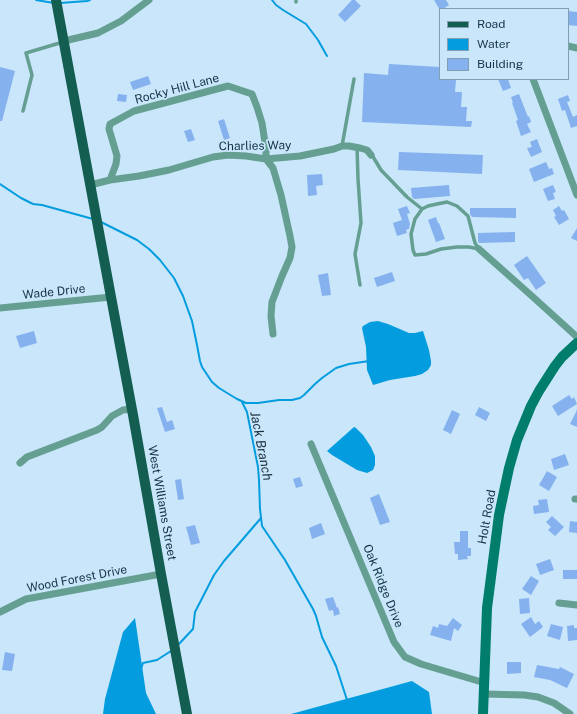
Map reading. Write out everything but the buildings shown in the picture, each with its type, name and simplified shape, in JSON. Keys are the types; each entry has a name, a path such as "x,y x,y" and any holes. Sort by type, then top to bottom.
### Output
{"main road":[{"name":"West Williams Street","path":"56,0 187,714"}],"street":[{"path":"64,42 98,33 121,21 149,0"},
{"path":"533,80 577,195"},
{"name":"Rocky Hill Lane","path":"110,180 116,164 117,156 109,129 110,124 134,111 228,86 252,94 262,123 266,159 273,168 281,195 292,247 290,258 272,302 271,316 273,334"},
{"name":"Charlies Way","path":"90,185 169,170 228,155 266,159 300,156 342,146 357,147 367,150 371,155"},
{"path":"478,249 533,296 577,337"},
{"name":"Wade Drive","path":"0,308 111,297"},
{"name":"Holt Road","path":"483,714 487,608 497,529 509,468 517,440 539,390 562,357 577,343"},
{"path":"20,463 27,457 97,430 102,427 112,416 123,410 132,408"},
{"name":"Oak Ridge Drive","path":"312,444 394,642 405,657 421,664 485,683"},
{"name":"Wood Forest Drive","path":"0,612 26,599 161,574"},
{"path":"559,603 577,604"},
{"path":"484,694 524,695 538,697 554,703 570,714"}],"lane":[{"path":"23,111 32,75 26,53 64,42"},
{"path":"342,146 354,79"},
{"path":"357,147 361,223 355,254 360,285"},
{"path":"371,155 381,170 422,210"},
{"path":"447,202 457,206 468,216 478,249 457,246 440,249 426,254 415,255 411,234 415,219 422,210 428,206 447,202"}],"water":[{"path":"378,321 409,333 423,331 431,361 431,365 428,370 415,376 390,380 373,385 367,370 366,347 362,328 370,322"},
{"path":"354,427 363,435 375,456 375,465 373,470 367,473 357,470 327,451"},
{"path":"135,618 146,693 156,714 103,714 105,699 123,632"},
{"path":"412,681 429,692 432,714 291,714"}],"waterway":[{"path":"36,0 54,3"},
{"path":"60,3 90,0"},
{"path":"272,0 283,10 306,24 318,40 327,56"},
{"name":"Jack Branch","path":"0,184 33,204 42,205 93,219"},
{"name":"Jack Branch","path":"101,222 137,240 149,249 174,278 183,296 192,321 202,367 212,382 237,399 246,403 258,403 300,398 322,378 336,368 349,364 369,361"},
{"name":"Jack Branch","path":"242,402 247,412 258,467 262,526 285,560 313,609 322,637 336,666 347,700"},
{"path":"178,645 193,629 195,612 214,575 261,518"},
{"path":"141,669 143,663 157,660 171,651"}]}
